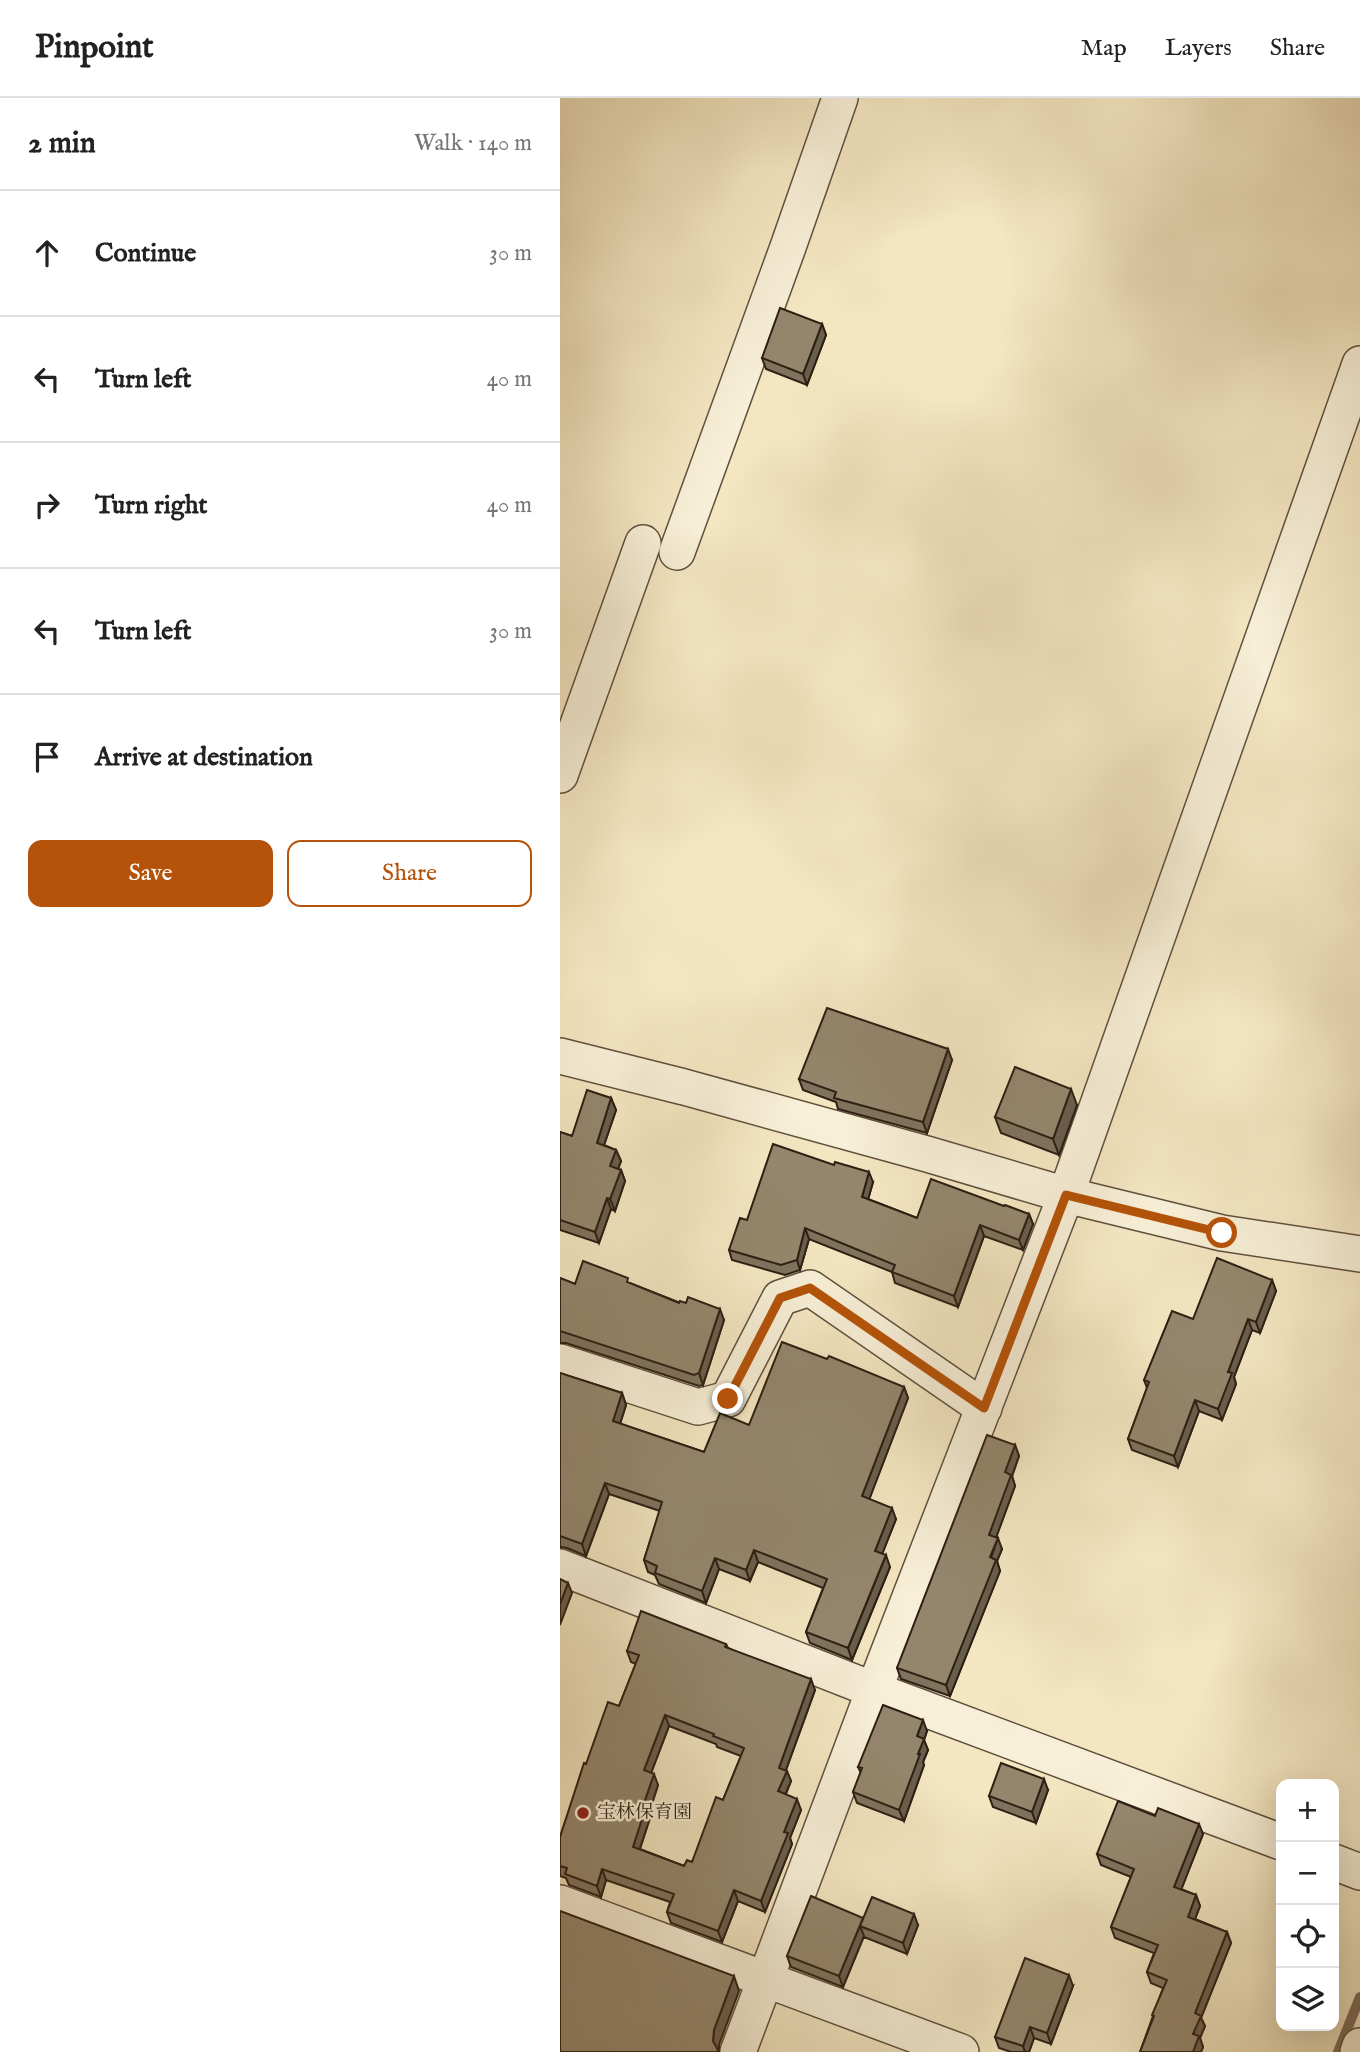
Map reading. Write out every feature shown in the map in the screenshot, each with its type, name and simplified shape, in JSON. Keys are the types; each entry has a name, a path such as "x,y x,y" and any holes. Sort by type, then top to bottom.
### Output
{"street":[{"path":"677,552 840,98"},
{"path":"738,2052 874,1690 1066,1195 1360,364"},
{"path":"560,775 643,543"},
{"path":"560,1056 928,1154 1066,1195 1222,1233 1360,1254"},
{"path":"560,1362 698,1407 728,1399 780,1298 810,1288 984,1408"},
{"path":"560,1567 874,1690 1276,1840"},
{"path":"1339,1864 1360,1872"},
{"path":"560,1903 961,2052"},
{"path":"1357,2052 1360,2046"}],"building":[{"path":"780,308 822,324 803,374 762,358"},
{"path":"827,1008 948,1049 923,1122 834,1098 836,1092 799,1079"},
{"path":"1015,1067 1071,1089 1053,1139 995,1117"},
{"path":"587,1090 611,1098 597,1143 616,1150 610,1166 621,1170 595,1232 560,1220 560,1132 572,1136"},
{"path":"773,1144 834,1165 835,1162 869,1172 862,1197 917,1218 931,1179 1029,1214 1019,1240 980,1225 954,1296 892,1272 895,1265 805,1228 797,1260 781,1265 729,1250 740,1218 747,1220"},
{"path":"1217,1258 1272,1280 1256,1322 1248,1319 1228,1372 1232,1373 1218,1409 1195,1400 1174,1456 1128,1439 1149,1382 1144,1380 1172,1311 1193,1319"},
{"path":"583,1261 628,1278 627,1282 679,1303 686,1303 688,1297 720,1309 699,1373 694,1375 560,1331 560,1278 575,1284"},
{"path":"782,1342 827,1359 829,1356 904,1387 862,1496 892,1508 875,1551 886,1555 848,1648 806,1632 827,1579 754,1550 746,1570 715,1558 702,1591 655,1573 657,1566 644,1560 662,1502 605,1483 582,1544 560,1536 560,1373 622,1393 613,1421 704,1452 720,1413 749,1425"},
{"path":"987,1435 1015,1445 1005,1472 1011,1475 989,1535 998,1538 990,1557 996,1560 946,1685 897,1668"},
{"path":"560,1579 568,1583 560,1604"},
{"path":"641,1611 726,1644 725,1647 811,1679 779,1768 787,1771 778,1791 797,1799 784,1832 788,1833 761,1901 734,1890 718,1931 667,1912 674,1894 602,1869 597,1886 565,1874 567,1868 560,1866 560,1837 584,1763 586,1764 608,1702 619,1706 639,1655 627,1651","holes":["665,1715 714,1734 713,1736 744,1748 723,1800 716,1797 692,1862 687,1860 684,1866 633,1847 654,1774 644,1770"]},
{"path":"883,1705 923,1720 917,1736 924,1739 920,1754 899,1810 853,1792 862,1768 858,1767"},
{"path":"1001,1763 1044,1779 1032,1812 989,1796"},
{"path":"1118,1801 1155,1816 1158,1808 1199,1824 1174,1887 1196,1895 1188,1917 1227,1932 1195,2013 1201,2016 1193,2034 1199,2036 1193,2052 1140,2052 1167,1980 1147,1972 1158,1945 1111,1927 1134,1869 1097,1854"},
{"path":"811,1896 863,1918 839,1976 787,1956"},
{"path":"872,1897 914,1914 903,1943 860,1926"},
{"path":"560,1911 734,1976 714,2030 713,2041 717,2052 560,2052"},
{"path":"1025,1958 1069,1975 1047,2033 1030,2027 1023,2046 995,2037"}],"waterway":[{"path":"1338,2052 1360,1997"}],"place":[{"name":"宝林保育園","path":"583,1813"}],"route":[{"path":"728,1399 780,1298 810,1288 984,1408 1066,1195 1222,1233"}]}
